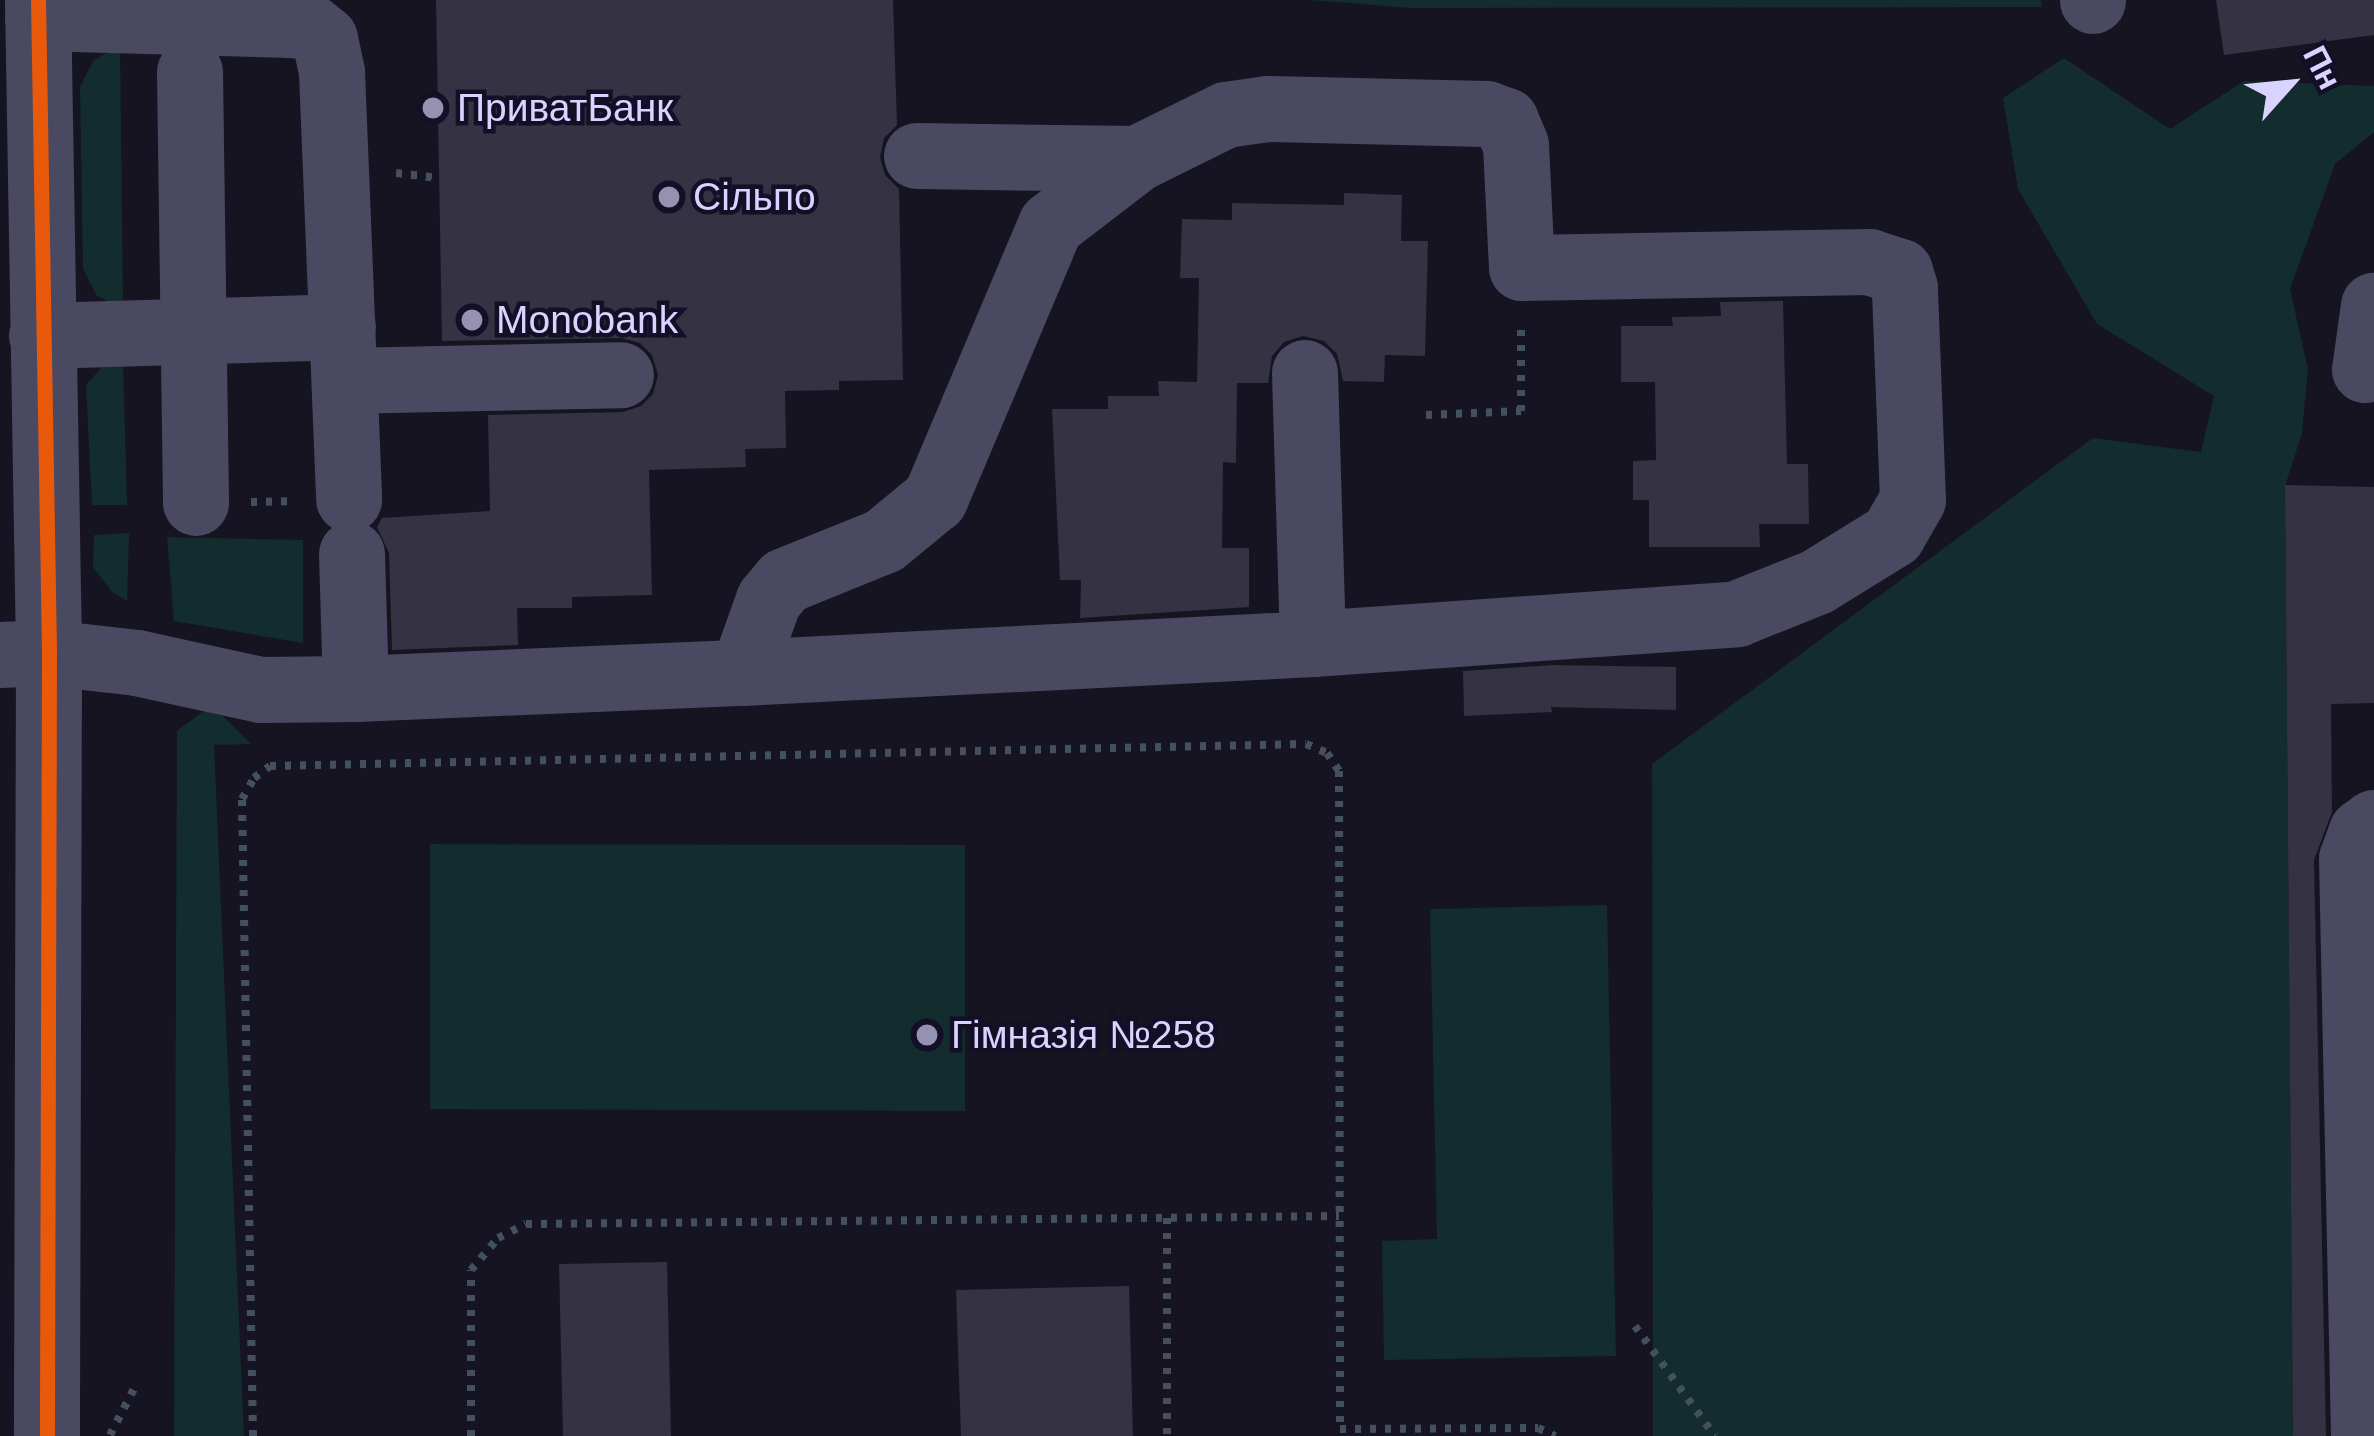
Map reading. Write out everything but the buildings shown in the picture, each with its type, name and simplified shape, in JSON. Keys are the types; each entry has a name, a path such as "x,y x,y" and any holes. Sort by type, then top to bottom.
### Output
{"street":[{"path":"51,1429 23,1047 21,471 41,335 38,9 252,12 310,27 325,39 332,72 356,688"},
{"path":"190,72 196,503"},
{"path":"24,654 137,662 261,690 356,688 743,673 1313,644 1737,614 1817,582 1893,535 1904,518 1913,500 1906,288 1900,272 1870,262 1522,268 1516,145 1506,121 1487,114 1247,110 1137,158 1066,210 1041,241 959,452 935,499 884,542 785,581 769,600 743,673"},
{"path":"917,156 1137,158"},
{"path":"2365,370 2374,306"},
{"path":"41,335 621,375"},
{"path":"1305,373 1313,644"},
{"path":"2364,1436 2352,860 2362,832 2374,823"}],"path":[{"path":"395,154 397,176 439,178"},
{"path":"1426,415 1521,411 1522,268"},
{"path":"196,503 350,527"},
{"path":"253,1436 242,799 254,778 271,766 1306,744 1327,753 1339,771 1340,1430 1472,1432 1538,1427 1555,1436"},
{"path":"471,1436 471,1270 498,1238 526,1224 1340,1216"},
{"path":"1167,1218 1167,1436"},
{"path":"1635,1326 1715,1436"},
{"path":"51,1429 137,1383"}],"green space":[{"path":"1310,0 2041,0 2042,7 1411,8"},
{"path":"120,45 123,308 97,296 83,269 80,87 93,61"},
{"path":"2064,58 2170,129 2244,81 2374,86 2374,132 2335,164 2290,289 2308,369 2302,433 2285,486 2293,1436 1653,1436 1652,764 2093,438 2201,452 2214,396 2097,324 2018,189 2003,98"},
{"path":"123,359 127,505 92,505 86,385 103,366"},
{"path":"129,533 127,601 112,592 93,567 94,535"},
{"path":"167,537 303,540 303,643 174,621"},
{"path":"212,705 251,744 214,745 244,1436 174,1436 177,731"},
{"path":"430,844 965,845 965,1111 430,1109"},
{"path":"1607,905 1616,1356 1384,1360 1382,1241 1437,1239 1430,909"}],"cycle path":[{"path":"38,0 49,653 47,1436"}],"place":[{"name":"ПриватБанк","path":"433,108"},
{"name":"Сільпо","path":"669,197"},
{"name":"Monobank","path":"472,320"},
{"name":"Гімназія №258","path":"927,1035"}]}
